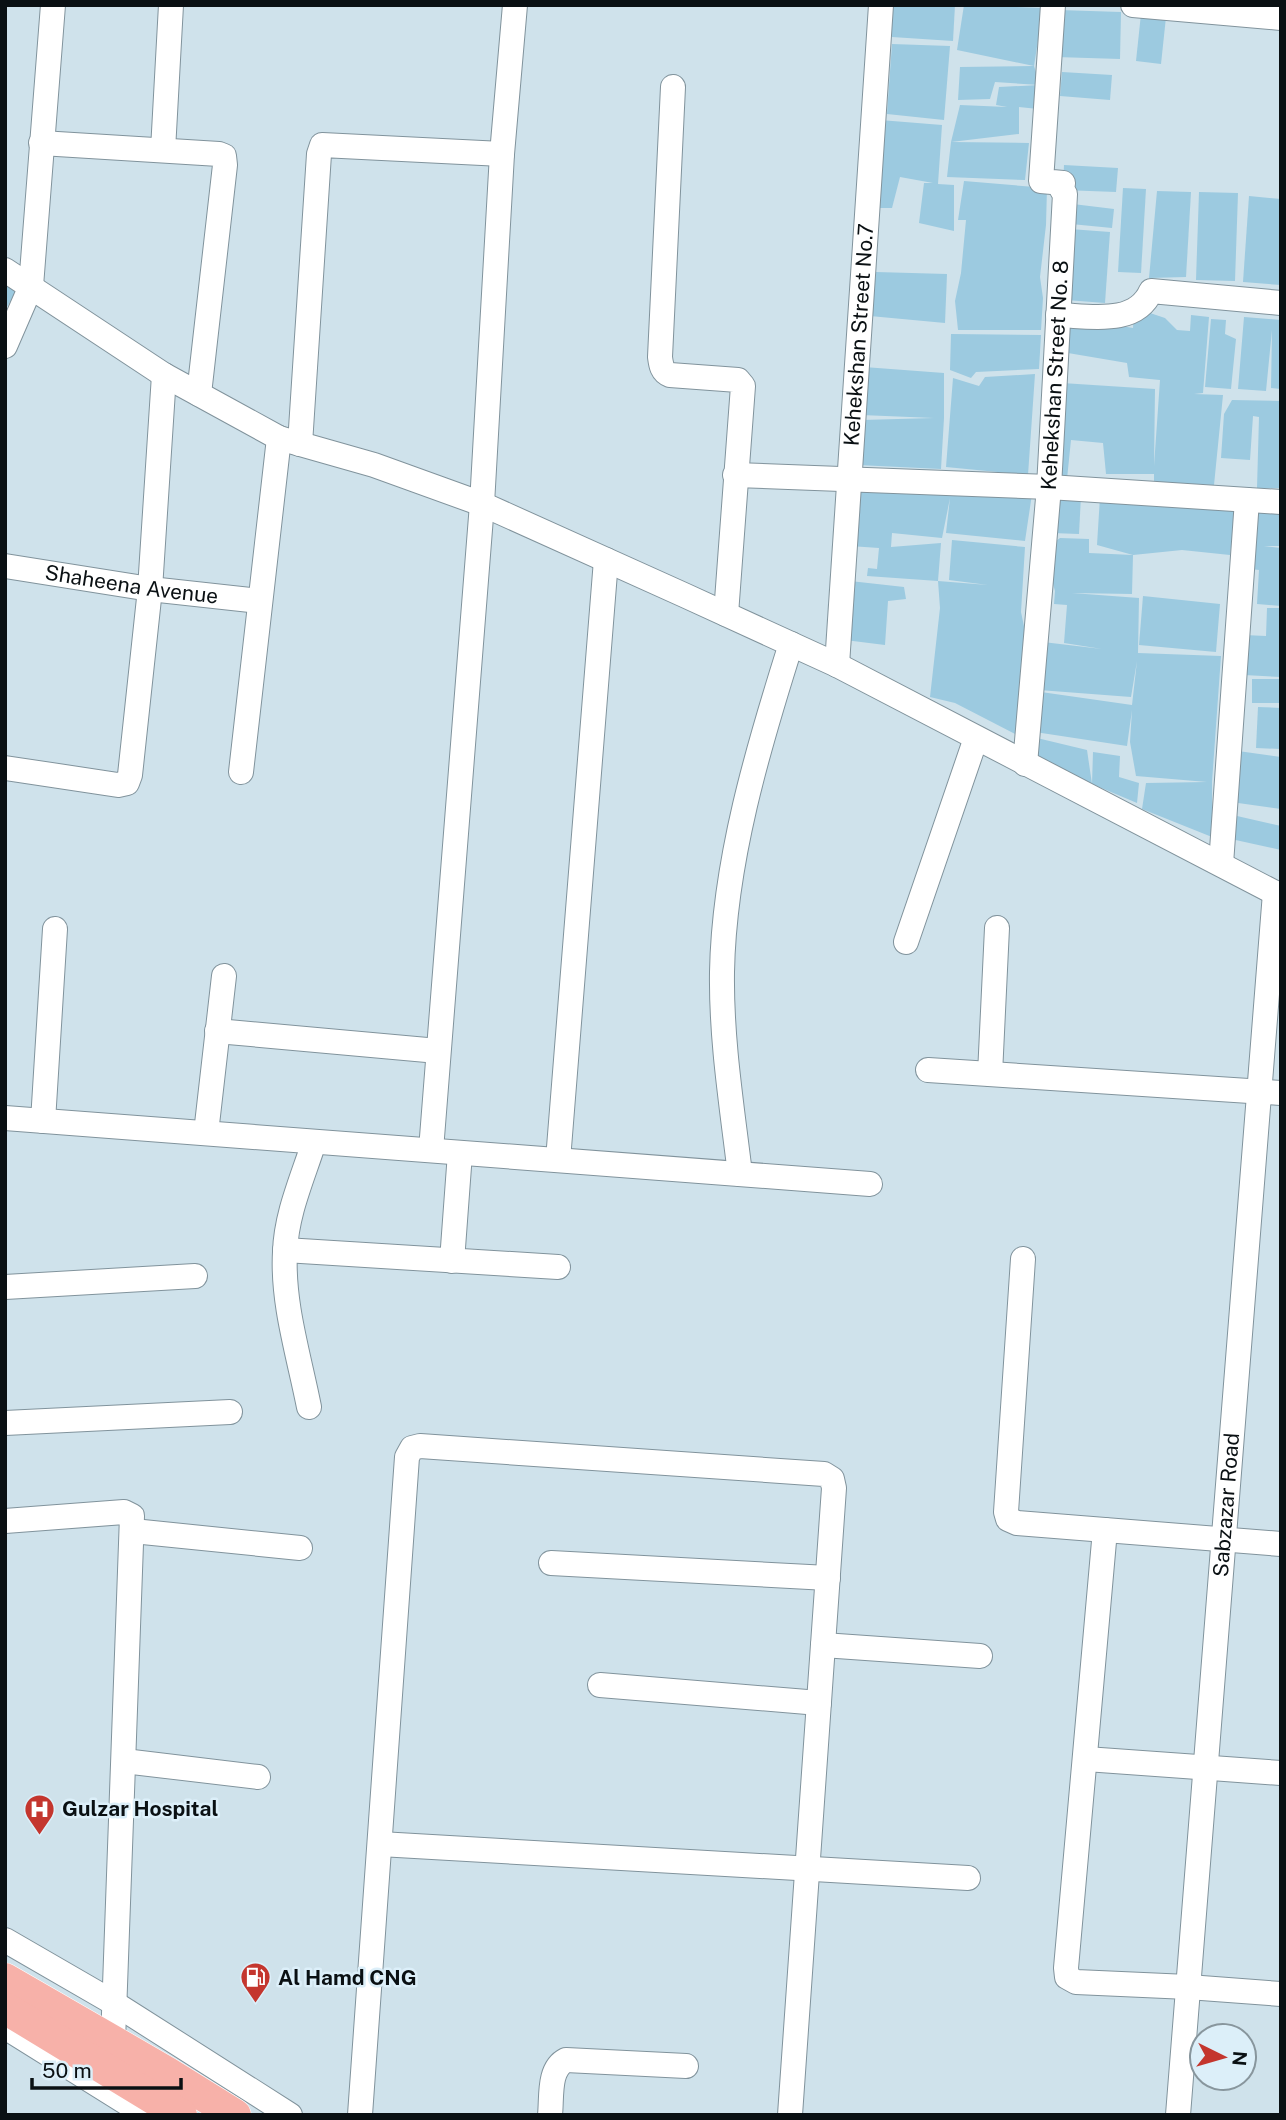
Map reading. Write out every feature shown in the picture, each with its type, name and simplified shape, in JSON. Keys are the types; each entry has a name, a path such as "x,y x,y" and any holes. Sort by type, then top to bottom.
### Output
{"main road":[{"path":"5,1979 113,2041 229,2113"},
{"path":"5,2008 181,2115"}],"street":[{"path":"5,346 31,286 53,5"},
{"path":"163,150 171,5"},
{"path":"431,1150 482,503 502,154 515,5"},
{"name":"Kehekshan Street No.7","path":"837,665 881,5"},
{"name":"Kehekshan Street No. 8","path":"1025,764 1049,487 1065,194 1062,190 1063,183 1041,181 1053,5"},
{"path":"1133,5 1281,18"},
{"path":"673,87 660,357 665,373 670,375 741,382 743,386 726,614"},
{"path":"41,143 224,156 199,394"},
{"path":"241,772 259,601 290,441 322,145 502,154"},
{"path":"5,270 164,375 290,441 374,465 482,503 726,614 837,665 1278,894"},
{"path":"1058,315 1121,316 1134,312 1146,302 1151,291 1281,303"},
{"path":"5,768 118,785 127,783 150,589 164,375"},
{"path":"735,475 1049,487 1281,502"},
{"path":"1221,864 1247,500"},
{"path":"558,1160 606,559"},
{"name":"Shaheena Avenue","path":"5,566 150,589 259,601"},
{"path":"740,1174 724,1040 722,972 726,906 751,778 791,644"},
{"path":"906,942 976,738"},
{"name":"Sabzazar Road","path":"1178,2115 1224,1539 1270,1092 1278,894"},
{"path":"990,1074 997,928"},
{"path":"43,1121 55,929"},
{"path":"206,1133 224,976"},
{"path":"217,1031 438,1051"},
{"path":"928,1070 1270,1092"},
{"path":"5,1118 870,1184"},
{"path":"309,1407 285,1289 285,1250 289,1220 314,1142"},
{"path":"452,1261 460,1153"},
{"path":"285,1250 558,1267"},
{"path":"1023,1259 1006,1513 1008,1519 1017,1523 1281,1544"},
{"path":"5,1287 195,1276"},
{"path":"5,1423 230,1412"},
{"path":"360,2115 407,1457 412,1448 420,1446 824,1474 832,1479 834,1488 790,2115"},
{"path":"5,1521 124,1512 132,1516 113,2041"},
{"path":"1105,1530 1066,1968 1068,1977 1076,1982 1281,1994"},
{"path":"133,1531 300,1548"},
{"path":"551,1563 828,1578"},
{"path":"823,1645 980,1656"},
{"path":"600,1685 819,1703"},
{"path":"1086,1759 1281,1773"},
{"path":"124,1761 258,1777"},
{"path":"380,1844 968,1878"},
{"path":"5,1940 114,2003 290,2115"},
{"path":"5,2027 146,2115"},
{"path":"550,2115 553,2074 558,2064 566,2060 686,2066"}],"building":[{"path":"892,5 955,5 953,41 892,37"},
{"path":"964,5 1043,8 1034,66 957,50"},
{"path":"1059,10 1121,12 1120,59 1056,57"},
{"path":"1141,14 1166,17 1161,64 1136,61"},
{"path":"892,44 950,46 944,120 887,114"},
{"path":"1034,66 1040,85 995,82 990,99 958,100 960,67"},
{"path":"1062,72 1112,75 1110,100 1060,96"},
{"path":"1040,85 1038,109 1019,107 1019,134 951,142 960,105 1007,107 996,105 999,87"},
{"path":"880,120 942,125 938,184 954,185 954,231 919,223 924,183 933,183 900,177 892,208 873,208"},
{"path":"951,142 1029,143 1025,180 947,177"},
{"path":"1064,165 1118,168 1116,192 1063,190"},
{"path":"964,181 1047,188 1040,277 1043,298 1041,330 958,330 955,301 961,273 966,220 958,220"},
{"path":"1123,188 1146,189 1141,273 1118,272"},
{"path":"1157,191 1191,192 1186,277 1149,278"},
{"path":"1199,192 1238,193 1235,281 1196,280"},
{"path":"1249,196 1281,199 1281,285 1243,282"},
{"path":"1073,204 1114,209 1112,228 1071,224"},
{"path":"1070,229 1110,232 1105,303 1066,300"},
{"path":"876,272 947,274 945,323 870,316"},
{"path":"5,282 18,289 5,310"},
{"path":"1134,312 1165,318 1177,330 1190,331 1191,315 1209,317 1203,393 1194,394 1223,395 1214,485 1154,482 1154,474 1106,474 1103,443 1071,440 1067,479 1053,478 1062,383 1155,389 1154,466 1160,380 1129,377 1127,363 1062,352 1067,317 1133,328"},
{"path":"1244,317 1281,320 1281,389 1271,388 1272,330 1266,391 1238,389"},
{"path":"1211,319 1226,320 1225,334 1236,339 1231,389 1205,387"},
{"path":"951,334 1041,335 1039,369 976,372 971,378 950,370"},
{"path":"864,367 944,373 941,469 858,465 862,420 934,418 861,415"},
{"path":"1035,374 1028,475 946,467 953,378 979,386 985,377"},
{"path":"1232,400 1281,401 1281,488 1257,488 1259,417 1253,416 1250,460 1221,458 1224,414"},
{"path":"855,489 1032,494 1025,541 946,533 950,498 942,538 892,533 891,547 941,543 938,581 867,576 868,568 877,569 879,548 850,546"},
{"path":"1054,495 1081,496 1079,534 1052,533"},
{"path":"1100,497 1236,506 1230,555 1182,550 1133,555 1097,545"},
{"path":"1255,509 1281,510 1281,546 1264,546 1281,548 1281,606 1257,604 1259,570 1251,569"},
{"path":"1060,538 1089,539 1089,553 1133,555 1132,594 1072,593 1139,598 1138,653 1221,656 1212,782 1212,837 1142,809 1146,783 1207,782 1136,776 1130,742 1132,710 1127,746 1035,732 1041,692 1132,705 1137,661 1131,697 1039,690 1043,642 1102,649 1064,643 1067,605 1054,604 1055,591 1050,573 1051,545"},
{"path":"952,540 1025,547 1021,612 1026,636 1019,736 955,703 930,697 940,608 938,581 988,585 949,580"},
{"path":"850,581 904,587 906,599 888,601 885,645 845,640"},
{"path":"1143,596 1220,604 1216,652 1139,645"},
{"path":"1267,608 1281,608 1281,677 1244,675 1244,635 1266,636"},
{"path":"1252,679 1281,679 1281,703 1252,703"},
{"path":"1258,707 1281,708 1281,749 1256,748"},
{"path":"1037,738 1087,750 1092,784 1033,756"},
{"path":"1238,751 1281,757 1281,809 1231,802"},
{"path":"1093,752 1120,756 1119,777 1139,783 1137,803 1092,784"},
{"path":"1237,816 1281,826 1281,850 1231,839"}],"place":[{"name":"Gulzar Hospital","path":"39,1836"},
{"name":"Al Hamd CNG","path":"255,2005"}]}
